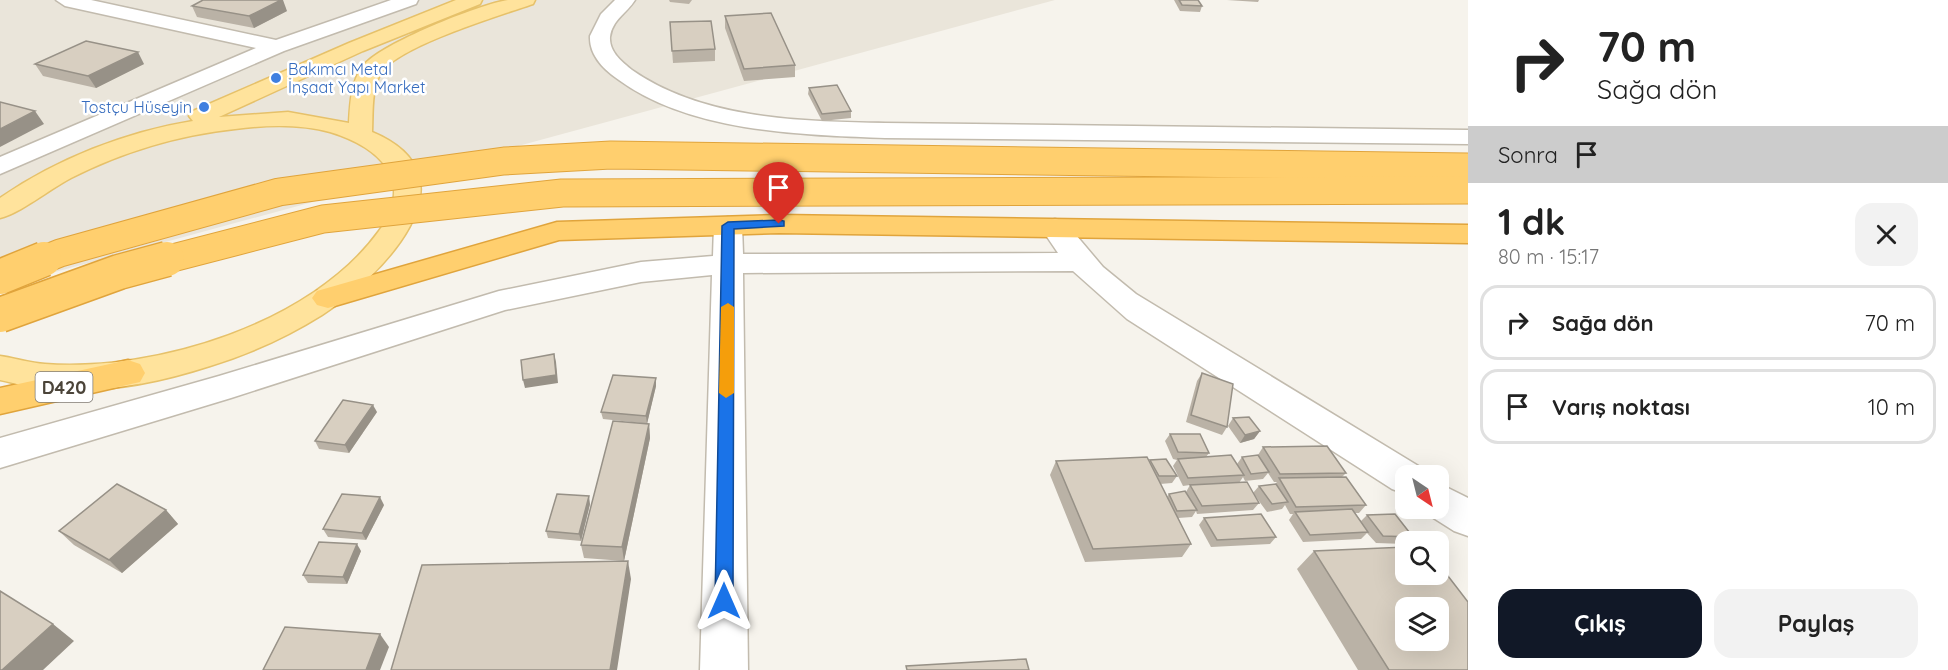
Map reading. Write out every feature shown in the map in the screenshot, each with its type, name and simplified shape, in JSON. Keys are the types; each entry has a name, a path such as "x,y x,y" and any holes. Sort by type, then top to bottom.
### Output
{"highway":[{"path":"0,276 60,253 279,192 504,161 610,155 1468,167"},
{"path":"0,315 119,272 322,219 562,193 1468,190"},
{"path":"328,298 557,231 779,224 1468,234"},
{"name":"D420","path":"0,401 128,373"}],"main road":[{"path":"2,206 52,176 103,154 156,136 356,47 473,0"},
{"path":"360,133 363,90 372,67 400,47 526,0"},
{"path":"0,368 50,377 128,373 201,356 270,330 328,298 377,256 403,216 407,181 391,153 360,133 319,122 270,119 215,124 156,136"}],"street":[{"path":"65,0 277,47"},
{"path":"0,166 277,47 409,0"},
{"path":"626,0 610,14 602,30 600,44 606,58 620,71 643,86 690,106 764,122 873,129 1046,133 1468,137"},
{"path":"724,670 728,226"},
{"path":"1055,228 1079,262 1106,288 1138,311 1395,471"},
{"path":"0,453 219,389 499,301 641,272 728,264 1079,262"},
{"path":"1449,507 1468,519"}],"shaded area":[{"path":"0,0 1055,0 0,287"}],"building":[{"path":"203,0 281,0 249,16 192,6"},
{"path":"1179,0 1198,0 1202,6 1182,5"},
{"path":"771,13 795,65 744,69 725,16"},
{"path":"711,21 715,49 672,51 670,22"},
{"path":"86,41 138,52 88,76 35,64"},
{"path":"837,85 851,111 822,114 809,88"},
{"path":"0,102 35,111 0,129"},
{"path":"554,354 556,375 523,380 521,360"},
{"path":"1202,373 1233,384 1227,427 1191,415"},
{"path":"613,375 656,378 646,416 601,412"},
{"path":"343,400 373,405 345,445 315,441"},
{"path":"1249,417 1260,431 1245,435 1233,418"},
{"path":"613,421 649,424 622,547 581,545"},
{"path":"1170,434 1200,434 1209,453 1178,452"},
{"path":"1327,446 1346,473 1280,474 1263,447"},
{"path":"1231,455 1244,475 1188,478 1178,459"},
{"path":"1258,455 1269,472 1251,474 1242,457"},
{"path":"1147,457 1191,544 1093,549 1056,461"},
{"path":"1166,459 1177,476 1159,476 1150,460"},
{"path":"1346,477 1366,505 1296,507 1279,478"},
{"path":"1247,482 1259,503 1202,506 1190,485"},
{"path":"117,484 166,510 109,560 59,531"},
{"path":"1276,484 1288,502 1272,504 1259,486"},
{"path":"1185,491 1197,510 1177,511 1169,494"},
{"path":"342,494 380,497 362,533 323,529"},
{"path":"557,494 589,496 579,534 546,531"},
{"path":"1352,509 1368,532 1310,535 1295,512"},
{"path":"1261,514 1276,537 1217,540 1204,518"},
{"path":"1395,514 1395,519 1399,519 1408,531 1395,531 1395,536 1383,536 1367,515"},
{"path":"319,542 357,544 343,577 303,575"},
{"path":"1395,547 1395,585 1449,585 1449,577 1468,602 1468,670 1389,670 1314,551"},
{"path":"628,561 610,670 391,670 422,565"},
{"path":"0,591 53,624 2,670 0,670"},
{"path":"285,627 380,634 366,670 263,670"},
{"path":"1026,659 1029,670 907,670 906,666"}],"slow traffic":[{"path":"726,393 728,307"}],"place":[{"name":"Bakımcı Metal İnşaat Yapı Market","path":"276,78"},
{"name":"Tostçu Hüseyin","path":"204,107"}],"route":[{"path":"724,601 728,226 779,224"}]}
